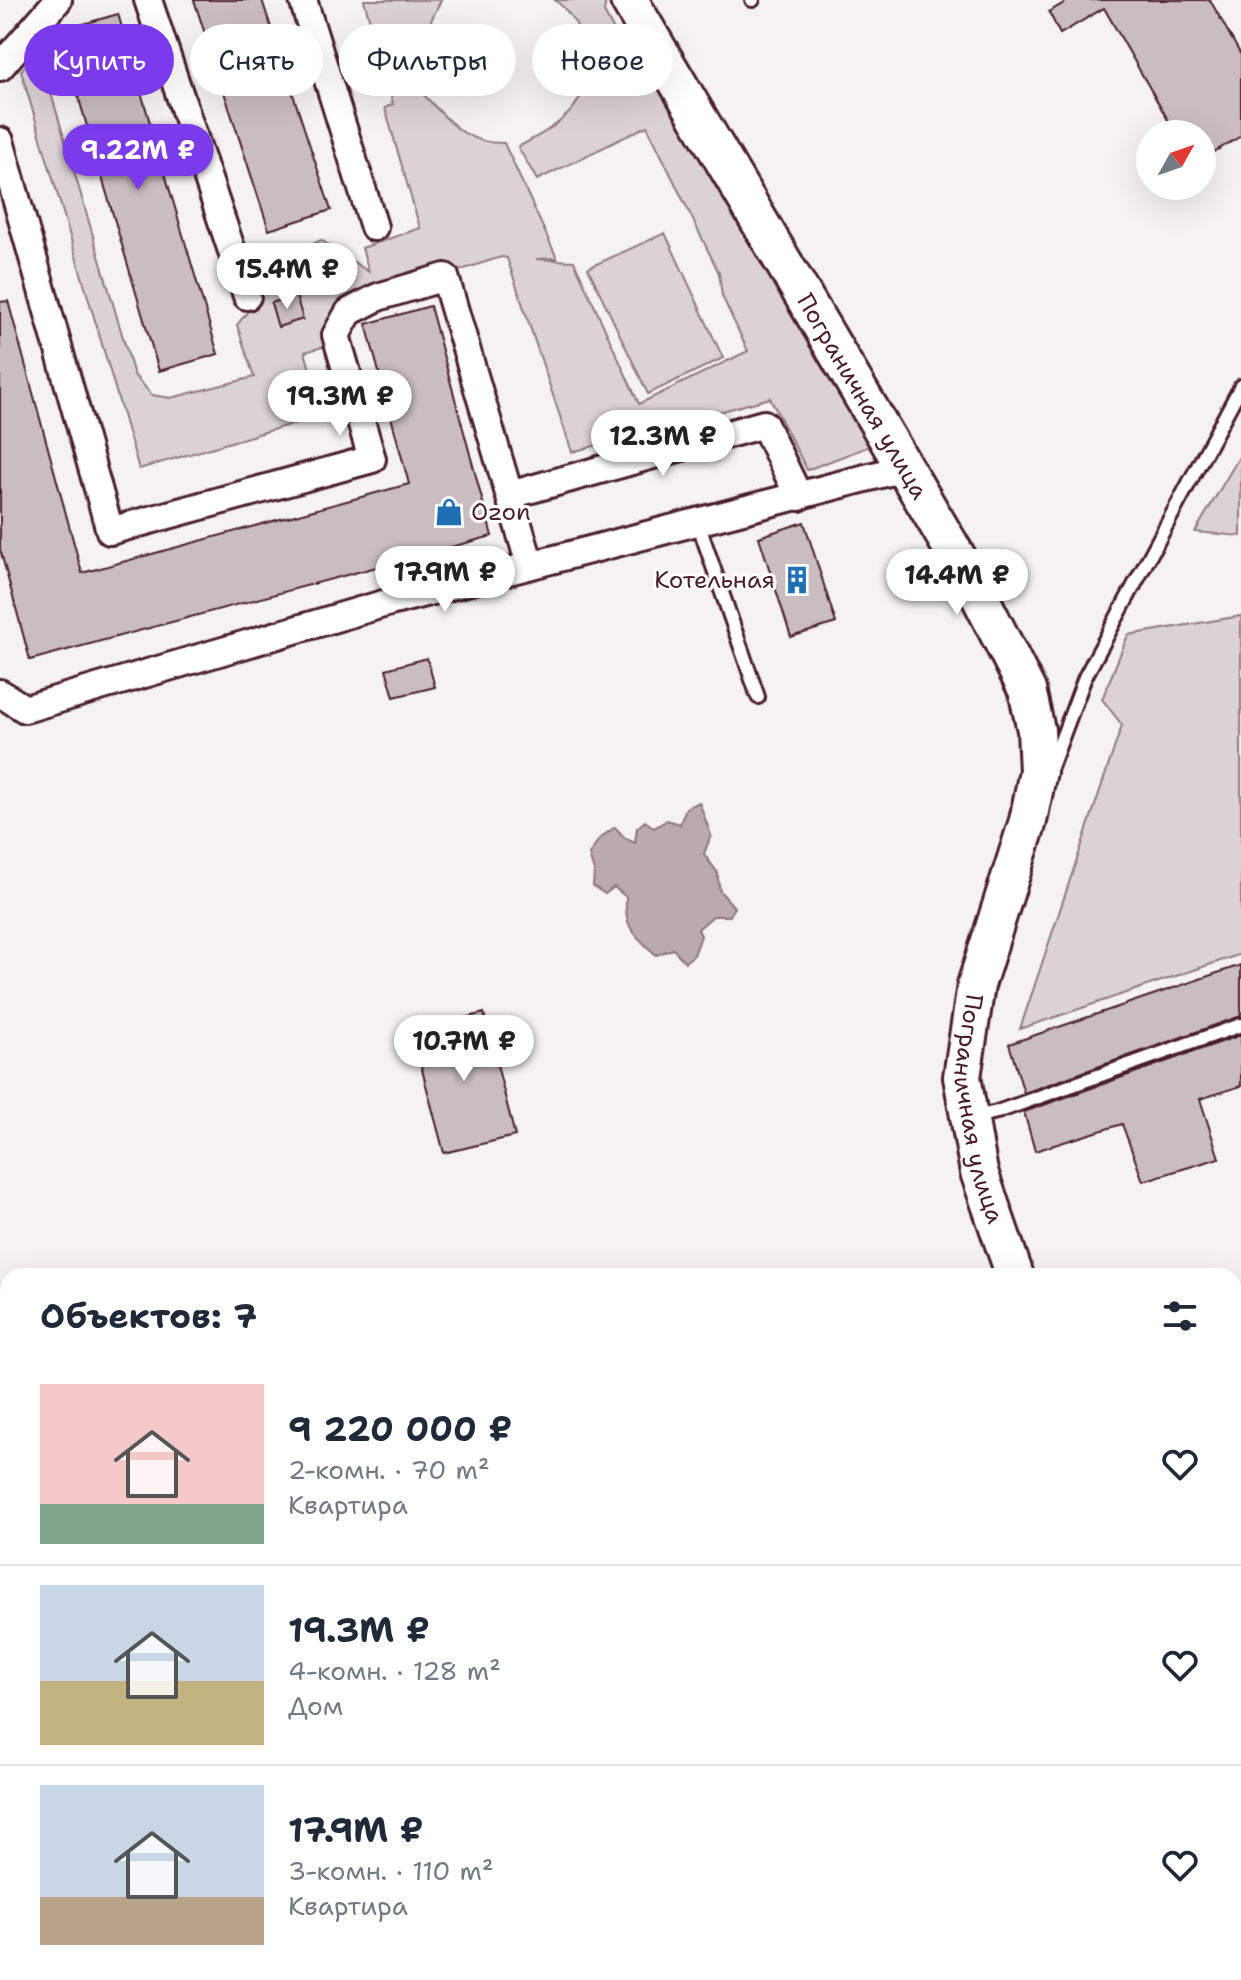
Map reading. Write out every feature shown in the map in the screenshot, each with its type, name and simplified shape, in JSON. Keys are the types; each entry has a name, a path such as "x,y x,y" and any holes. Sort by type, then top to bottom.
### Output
{"street":[{"path":"0,67 58,0"},
{"path":"148,0 247,296"},
{"path":"303,0 374,227"},
{"name":"Пограничная улица","path":"629,0 977,591 1027,690 1036,730 1038,771 1028,821 976,985 962,1077 979,1172 1012,1268"},
{"path":"0,141 110,531 372,459 336,335 349,312 378,297 445,277 530,565"},
{"path":"510,495 764,424 799,497"},
{"path":"0,693 25,709 377,606 904,468"}],"lane":[{"path":"1028,821 1077,704 1085,677 1241,386"},
{"path":"698,523 758,697"},
{"path":"968,1118 997,1112 1241,1025"}],"shaded area":[{"path":"364,0 441,0 429,24 371,24"},
{"path":"555,0 606,0 604,12 610,24 576,24"},
{"path":"28,96 52,96 134,375 152,395 171,398 254,377 237,325 293,254 321,240 369,272 362,248 420,228 385,108 393,104 391,96 425,96 449,121 467,134 504,143 557,258 536,259 574,261 639,404 748,351 722,296 719,273 647,126 537,180 518,147 562,119 581,96 666,96 870,446 807,470 770,398 572,452 507,258 501,257 378,297 326,346 305,352 323,415 139,469"},
{"path":"665,233 723,358 648,394 588,268"},
{"path":"1239,457 1241,536 1195,532"},
{"path":"1241,616 1241,954 1020,1029 1122,725 1102,699 1128,635"},
{"path":"699,802 711,835 704,854 717,872 720,891 734,907 730,916 713,916 698,929 701,936 694,955 685,962 673,949 656,955 636,936 627,917 626,897 614,887 605,894 593,886 594,871 589,855 599,839 615,827 635,843 637,828 645,821 654,828 667,820 680,824 686,808"}],"building":[{"path":"194,0 262,0 270,24 202,24"},
{"path":"1069,0 1210,0 1241,55 1241,136 1216,151 1216,120 1168,120 1104,8 1060,34 1049,12"},
{"path":"118,14 121,24 83,24"},
{"path":"78,96 142,96 218,354 159,371"},
{"path":"225,96 294,96 331,210 269,230"},
{"path":"296,296 303,319 278,327 271,303"},
{"path":"8,301 82,573 409,484 366,324 430,306 492,536 30,660 0,549 0,302"},
{"name":"Котельная","path":"804,522 836,623 791,637 759,537"},
{"path":"427,658 435,687 394,697 386,669"},
{"path":"1241,965 1241,1016 1024,1093 1009,1044"},
{"path":"484,1013 515,1136 444,1153 412,1032"},
{"path":"1241,1035 1241,1086 1200,1099 1219,1158 1143,1181 1122,1124 1035,1151 1024,1112"}],"place":[{"name":"Ozon","path":"449,512"},
{"name":"Котельная","path":"797,580"}]}
